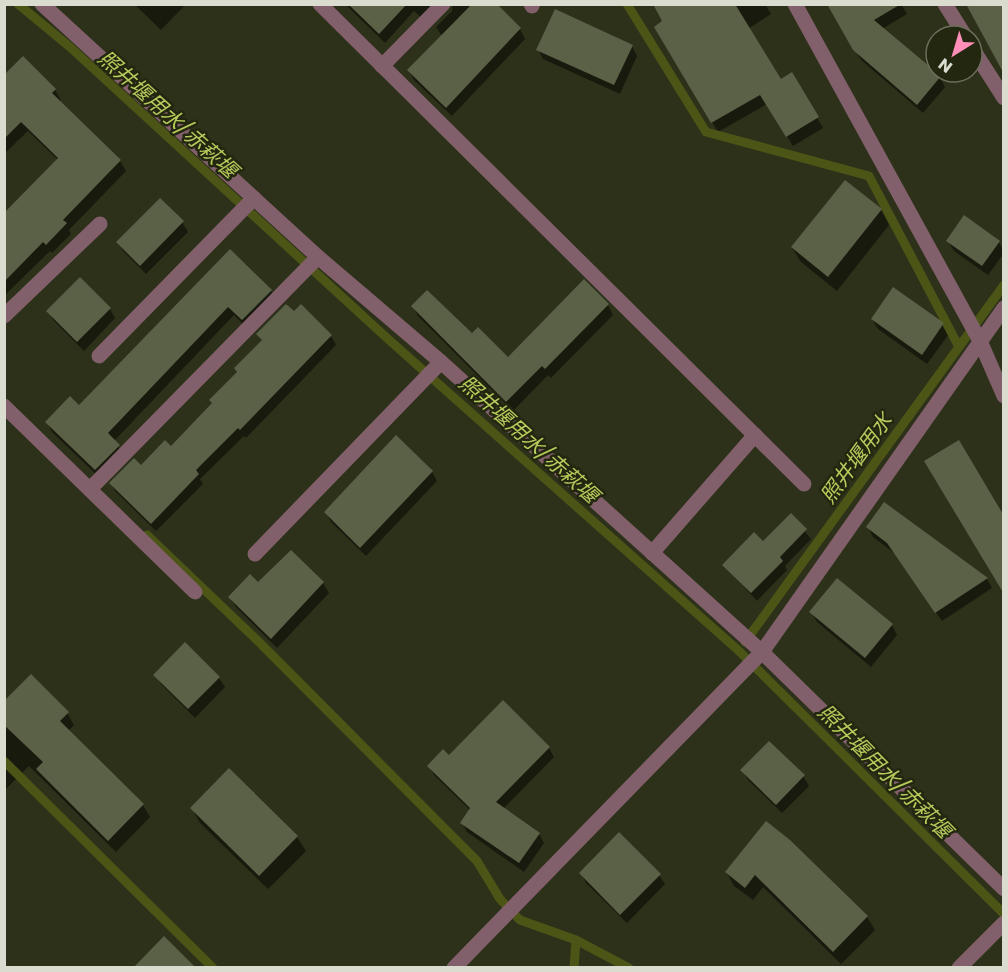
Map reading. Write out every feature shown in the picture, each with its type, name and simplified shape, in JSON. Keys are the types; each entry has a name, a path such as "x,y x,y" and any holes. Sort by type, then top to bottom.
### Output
{"street":[{"path":"42,4 318,257 441,362 762,652 1004,889"},
{"path":"320,4 804,484"},
{"path":"382,66 443,4"},
{"path":"795,4 980,341 1004,396"},
{"path":"945,4 957,24"},
{"path":"984,67 1004,98"},
{"path":"99,356 254,198"},
{"path":"4,316 100,225"},
{"path":"90,489 318,257"},
{"path":"454,968 762,652 1004,308"},
{"path":"255,554 441,362"},
{"path":"4,406 195,592"},
{"path":"652,553 755,435"},
{"path":"959,968 1004,923"}],"building":[{"path":"348,4 407,4 379,34"},
{"path":"472,4 497,4 521,28 446,108 407,70"},
{"path":"653,4 735,4 781,79 792,72 819,117 786,137 760,95 711,123 654,27 662,21"},
{"path":"827,4 901,4 874,20 924,62 924,84 934,84 917,105 853,50"},
{"path":"966,4 1004,4 1004,74 984,37 984,24 977,24"},
{"path":"555,9 633,45 614,85 536,50"},
{"path":"23,56 56,89 52,93 121,160 63,220 67,223 46,245 43,242 4,282 4,213 58,158 21,122 4,139 4,75"},
{"path":"845,180 882,209 828,277 791,247"},
{"path":"160,198 184,221 140,266 116,242"},
{"path":"964,215 1000,241 982,266 946,241"},
{"path":"230,249 272,290 242,320 228,307 108,433 120,445 95,470 45,422 70,396 79,405"},
{"path":"80,277 111,308 77,342 46,311"},
{"path":"584,279 609,304 545,369 542,366 506,402 411,306 427,290 472,333 478,327 508,357"},
{"path":"893,287 944,323 922,355 871,319"},
{"path":"286,304 294,311 301,304 332,335 240,430 238,428 196,470 199,474 151,524 109,483 134,458 141,465 165,440 171,446 212,403 209,400 237,372 234,368 262,340 256,334"},
{"path":"396,435 433,471 360,548 324,512"},
{"path":"959,440 1004,516 1004,594 924,461"},
{"path":"884,502 988,578 935,613 887,543 866,527"},
{"path":"791,513 807,529 780,557 783,561 751,593 722,565 754,532 763,541"},
{"path":"291,550 324,582 271,639 228,597 250,574 258,582"},
{"path":"837,578 893,624 865,658 809,612"},
{"path":"185,642 220,677 188,709 153,675"},
{"path":"31,674 69,712 60,721 144,804 108,841 36,769 43,762 4,725 4,701"},
{"path":"503,700 550,747 496,802 540,833 519,863 460,823 470,808 427,766 443,749 449,755"},
{"path":"769,741 805,775 776,805 740,770"},
{"path":"229,768 298,836 259,876 190,808"},
{"path":"766,821 790,840 868,916 833,952 755,875 745,888 725,872"},
{"path":"619,832 661,874 620,915 579,873"},
{"path":"164,936 196,968 133,968"}],"waterway":[{"name":"照井堰用水/赤萩堰","path":"18,4 70,47 388,339 739,651 1004,914"},
{"path":"627,4 706,132 869,176 959,347"},
{"name":"照井堰用水","path":"745,642 1004,285"},
{"path":"147,535 259,642 477,861 500,899 520,920 576,940 629,968"},
{"path":"4,761 213,968"},
{"path":"574,968 576,940"}]}
